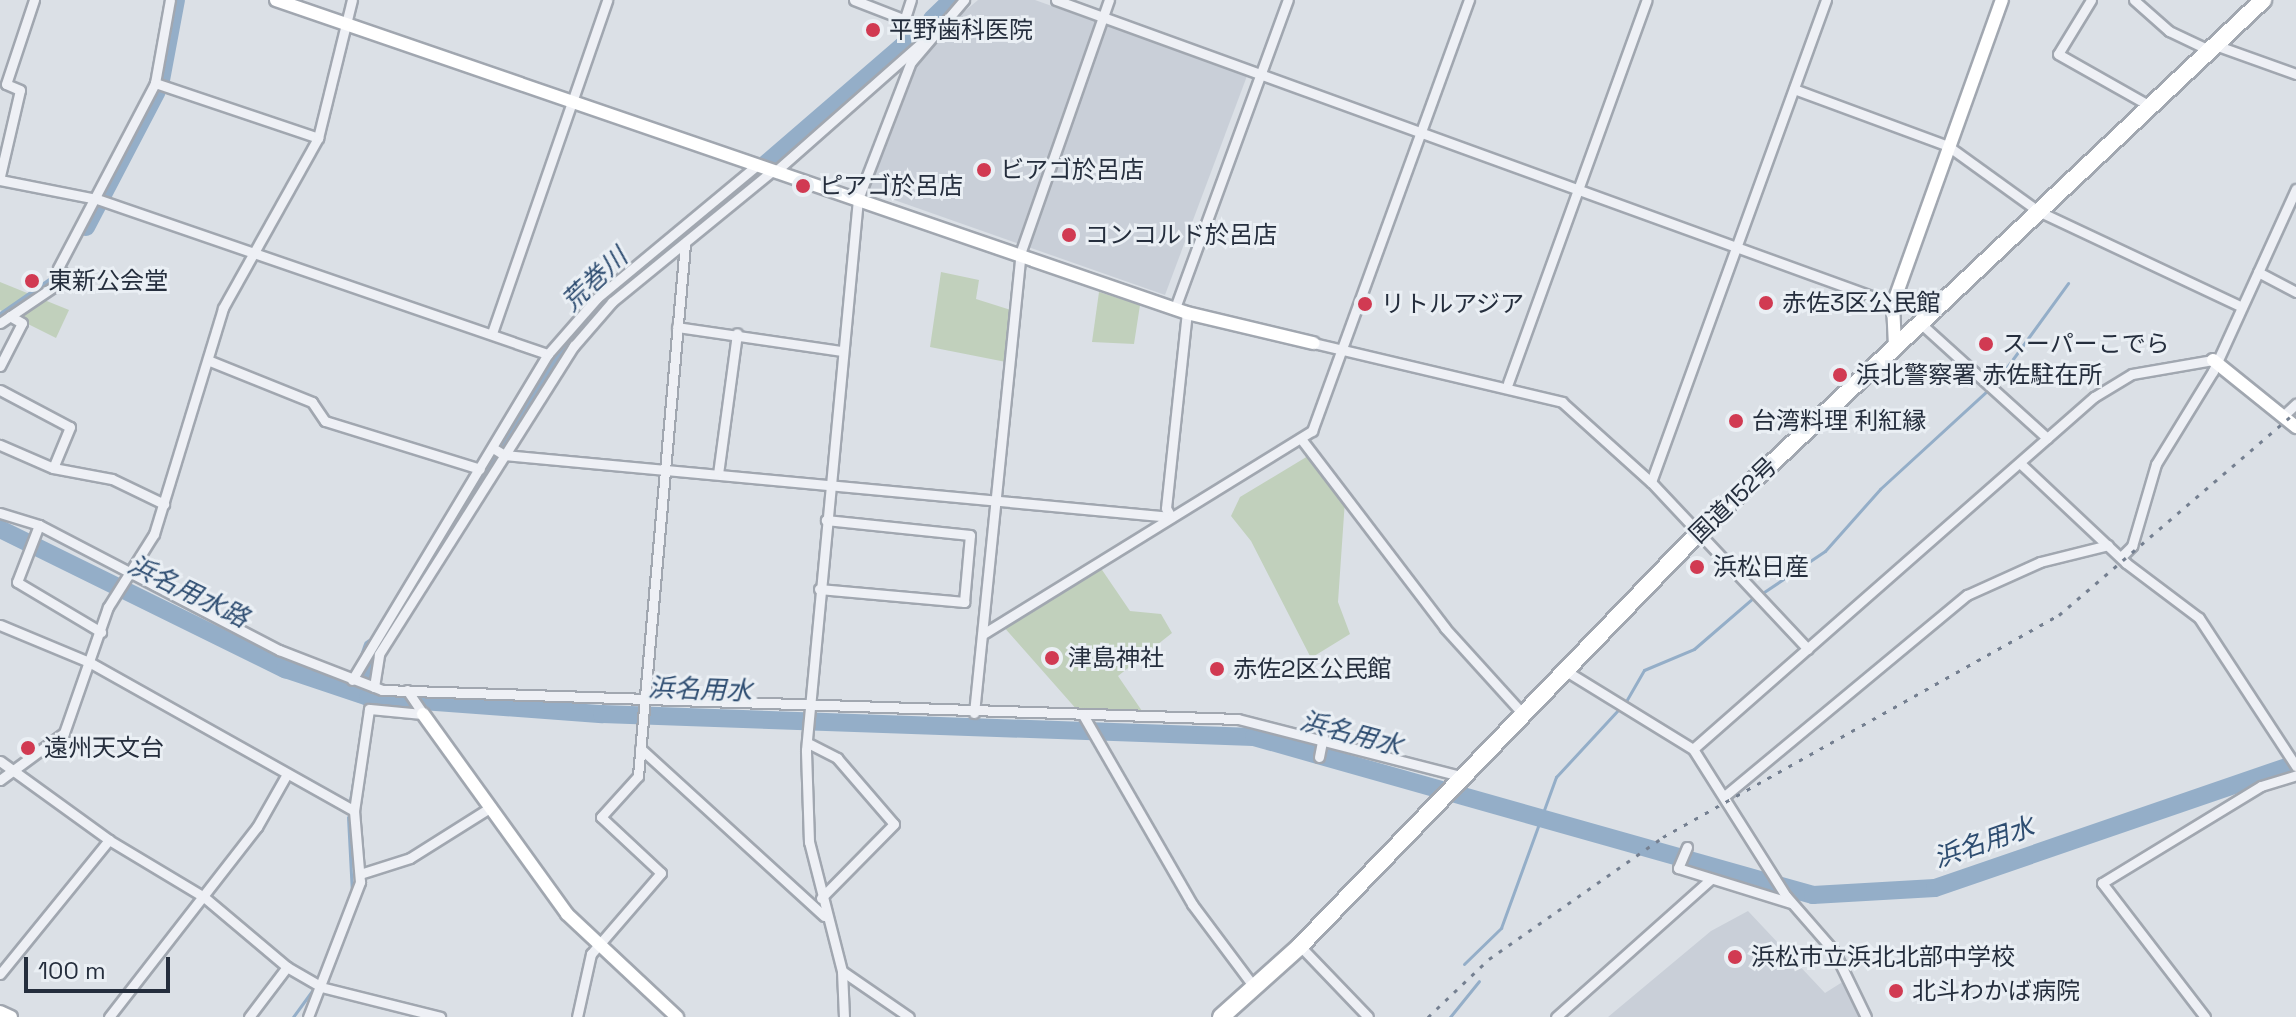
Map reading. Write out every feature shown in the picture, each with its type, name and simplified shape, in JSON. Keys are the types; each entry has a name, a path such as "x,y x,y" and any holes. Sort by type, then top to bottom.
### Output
{"highway":[{"name":"国道152号","path":"1221,1017 1300,946 1700,531 2263,0"}],"street":[{"path":"34,0 6,84 20,90 0,178 98,200 548,354"},
{"path":"0,323 68,277 58,268 98,200 155,83 170,0"},
{"path":"276,0 1181,310 1313,343 1508,383 1562,402 1700,531 1808,649"},
{"path":"0,780 64,733 115,593 126,572 154,534 182,427 210,361 223,308 257,254 318,138 352,0"},
{"path":"492,333 607,0"},
{"path":"854,0 905,18 931,35"},
{"path":"905,18 911,0"},
{"path":"374,687 379,654 498,451 548,354 597,298 767,168 931,35 964,0"},
{"path":"1056,0 1893,304"},
{"path":"974,713 1000,502 1022,256 1109,0"},
{"path":"1171,517 1166,508 1181,310 1288,0"},
{"path":"983,634 1302,440 1312,431 1417,132 1469,0"},
{"path":"1508,383 1647,0"},
{"path":"1651,482 1826,0"},
{"path":"1895,346 1893,304 2002,0"},
{"path":"2091,0 2058,54 2150,106"},
{"path":"2134,0 2146,12 2212,47 2296,74"},
{"path":"2146,12 2153,0"},
{"path":"844,1017 842,971 825,917 809,842 808,708 858,199 904,77 931,35"},
{"path":"155,83 318,138"},
{"path":"1794,89 1948,146 2038,211 2242,307"},
{"path":"352,680 480,469 498,451 574,346 612,302 685,244 767,168"},
{"path":"2121,557 2132,546 2156,464 2242,307 2296,189"},
{"path":"577,1017 589,959 661,873 601,817 638,776 642,702 685,244"},
{"path":"2258,272 2296,292"},
{"path":"0,366 22,323 10,316"},
{"path":"1919,322 2047,438"},
{"path":"677,327 737,333 758,343 841,351"},
{"path":"718,474 737,333"},
{"path":"1693,749 2047,438 2123,377 2213,360 2296,427"},
{"path":"210,361 312,402 325,421 480,469"},
{"path":"0,390 70,427 53,468"},
{"path":"2283,416 2296,404"},
{"path":"1302,440 1445,628 1524,715"},
{"path":"0,445 53,468 112,479 164,504"},
{"path":"498,451 664,471 1171,517"},
{"path":"2021,464 2121,557 2199,618 2292,755 2296,766"},
{"path":"0,513 352,680 374,687 642,702 974,713 1085,720 1238,719 1322,739 1460,780"},
{"path":"819,589 964,602 970,535 826,520"},
{"path":"37,530 17,582 101,632"},
{"path":"1727,794 1967,595 2040,562 2108,545"},
{"path":"0,625 89,662 354,811"},
{"path":"1566,671 1693,749 1727,794 1789,899 1834,951 1866,1017"},
{"path":"407,690 491,807 600,948 677,1017"},
{"path":"308,1017 360,874 354,811 369,709 423,714"},
{"path":"1085,720 1192,904 1254,987"},
{"path":"1319,757 1322,739"},
{"path":"808,743 837,758 894,824 821,898"},
{"path":"640,748 825,917"},
{"path":"0,761 109,840 204,897 287,967 321,987 440,1017"},
{"path":"109,1017 204,897 287,774"},
{"path":"2205,1017 2102,883 2261,786 2296,775"},
{"path":"360,874 399,864 491,807"},
{"path":"0,974 109,840"},
{"path":"1687,847 1678,868 1789,899"},
{"path":"1556,1017 1711,879"},
{"path":"1300,946 1368,1017"},
{"path":"249,1017 287,967"},
{"path":"842,971 909,1017"},
{"path":"0,1012 11,1017"}],"shaded area":[{"path":"978,0 1035,0 1247,76 1165,295 866,190 913,69 933,38"},
{"name":"浜松市立浜北北部中学校","path":"1748,911 1825,993 1844,981 1862,1017 1608,1017 1711,931"}],"green space":[{"path":"941,272 979,280 976,299 1014,311 1006,362 930,347"},
{"path":"0,282 69,310 56,338 0,310"},
{"path":"1099,292 1140,305 1134,344 1092,342"},
{"path":"1308,456 1345,500 1338,602 1350,634 1311,658 1251,541 1231,516 1240,497"},
{"path":"1098,564 1130,611 1161,614 1172,633 1118,676 1142,711 1078,711 1002,625"}],"water":[{"path":"96,204 60,281 0,321 0,312 62,269"}],"waterway":[{"path":"161,80 176,0"},
{"name":"荒巻川","path":"932,19 952,0"},
{"name":"荒巻川","path":"396,614 585,320 921,30"},
{"path":"86,227 157,91"},
{"path":"1994,385 2068,283"},
{"path":"1764,592 1825,551 1880,489 1988,390"},
{"name":"浜名用水","path":"0,529 285,669 368,697 602,714 1254,737 1813,895 1935,888 2296,764"},
{"path":"1625,703 1644,670 1694,649 1754,597"},
{"name":"荒巻川","path":"362,677 372,648"},
{"path":"366,709 368,697"},
{"path":"1464,964 1501,928 1556,777 1620,708"},
{"path":"350,801 360,740"},
{"path":"348,817 352,893"},
{"path":"1450,1017 1479,981"},
{"path":"293,1017 313,989"}],"railway":[{"path":"1428,1017 1489,959 1663,837 2059,615 2296,412"}],"place":[{"name":"平野歯科医院","path":"873,30"},
{"name":"ビアゴ於呂店","path":"984,170"},
{"name":"ピアゴ於呂店","path":"803,186"},
{"name":"コンコルド於呂店","path":"1069,235"},
{"name":"東新公会堂","path":"32,281"},
{"name":"赤佐3区公民館","path":"1766,303"},
{"name":"リトルアジア","path":"1365,304"},
{"name":"スーパーこでら","path":"1986,344"},
{"name":"浜北警察署 赤佐駐在所","path":"1840,375"},
{"name":"台湾料理 利紅縁","path":"1736,421"},
{"name":"浜松日産","path":"1697,567"},
{"name":"津島神社","path":"1052,658"},
{"name":"赤佐2区公民館","path":"1217,669"},
{"name":"遠州天文台","path":"28,748"},
{"name":"浜松市立浜北北部中学校","path":"1735,957"},
{"name":"北斗わかば病院","path":"1896,991"}],"water label":[{"name":"浜名用水路","path":"188,592"}]}
